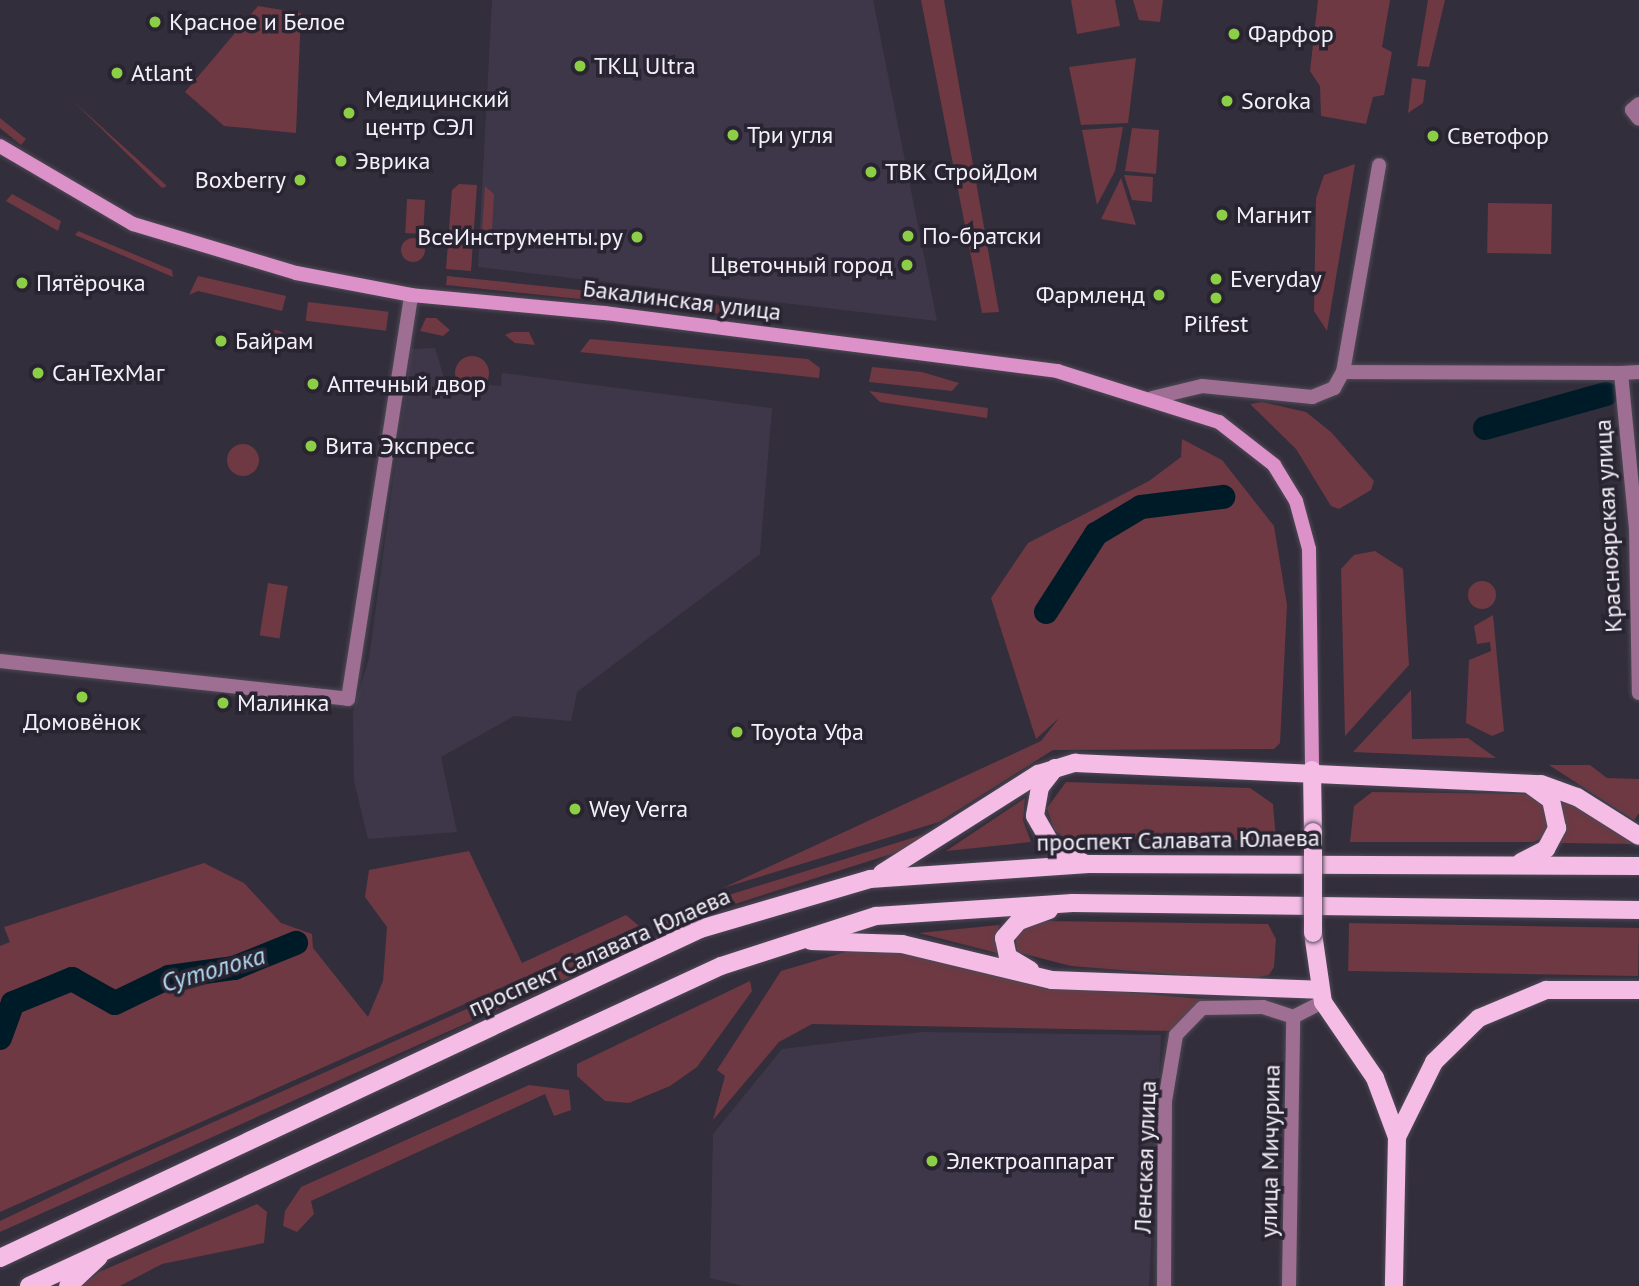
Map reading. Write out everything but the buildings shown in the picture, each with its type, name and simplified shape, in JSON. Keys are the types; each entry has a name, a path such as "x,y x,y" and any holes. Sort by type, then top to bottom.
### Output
{"main road":[{"name":"Бакалинская улица","path":"0,146 79,197 190,245 411,295 954,355 1057,371 1152,398 1248,439 1296,501 1309,549 1312,770"},
{"path":"1065,764 1040,787 1035,816 1051,844 1088,864"},
{"path":"870,879 1038,774 1065,764 1312,770 1522,782 1566,792 1639,836"},
{"path":"1312,770 1312,933 1321,996 1375,1078 1397,1137 1394,1286"},
{"path":"1512,865 1546,849 1557,828 1551,800 1522,782"},
{"name":"проспект Салавата Юлаева","path":"0,1258 701,929 870,879 1088,864 1639,866"},
{"path":"1052,980 1012,960 1004,938 1019,921 1073,903"},
{"path":"29,1286 116,1242 721,966 876,916 1073,903 1639,910"},
{"path":"1555,909 1639,919"},
{"path":"797,940 902,944 1052,980 1321,996"},
{"path":"1397,1137 1434,1062 1479,1018 1546,990 1639,990"},
{"path":"68,1286 116,1242"}],"street":[{"path":"1152,398 1216,385 1312,397 1334,388 1343,372 1379,165"},
{"path":"0,661 348,699 411,295"},
{"path":"1343,372 1639,372"},
{"name":"Красноярская улица","path":"1621,373 1636,528 1639,693"},
{"path":"1293,1017 1321,996"},
{"name":"Ленская улица","path":"1164,1286 1165,1101 1177,1035 1202,1008 1263,1007 1293,1017"},
{"name":"улица Мичурина","path":"1289,1286 1293,1017"}],"shaded area":[{"path":"492,0 873,0 937,321 478,267"},
{"path":"921,0 944,0 999,312 982,313"},
{"path":"1071,0 1115,0 1120,26 1077,34"},
{"path":"1133,0 1163,0 1160,22 1139,20"},
{"path":"1318,0 1390,0 1382,47 1392,52 1384,95 1373,97 1366,124 1321,116 1320,86 1310,71"},
{"path":"1428,0 1445,0 1429,67 1417,66"},
{"path":"258,6 301,13 296,133 224,126 185,92"},
{"path":"1136,58 1128,123 1081,125 1069,67"},
{"path":"1412,78 1426,80 1423,103 1408,113"},
{"path":"73,101 167,186 162,188"},
{"path":"0,118 26,139 21,145 0,128"},
{"path":"1123,127 1115,171 1097,205 1082,130"},
{"path":"1132,128 1159,130 1156,174 1125,171"},
{"path":"1355,164 1327,331 1314,311 1316,198 1324,175"},
{"path":"1124,175 1153,177 1152,202 1132,200"},
{"path":"1121,178 1136,225 1101,219"},
{"path":"459,184 477,185 471,271 446,269 452,190"},
{"path":"485,186 494,194 491,247 481,246"},
{"path":"12,194 61,221 58,231 6,201"},
{"path":"407,199 425,200 423,234 405,233"},
{"path":"1488,203 1552,204 1551,254 1487,253"},
{"path":"78,231 172,270 173,277 75,235"},
{"path":"413,238 422,241 425,250 422,259 413,262 404,259 401,250 404,241"},
{"path":"198,276 286,296 282,311 198,291 189,295"},
{"path":"447,276 777,311 776,320 446,285"},
{"path":"308,302 388,312 386,331 306,321"},
{"path":"426,318 436,318 450,330 443,336 420,331"},
{"path":"275,330 283,333 286,341 283,349 275,352 267,349 264,341 267,333"},
{"path":"512,332 529,332 535,345 515,343 505,335"},
{"path":"590,339 808,359 820,368 819,378 580,352"},
{"path":"435,348 445,381 501,386 502,373 772,408 760,554 577,692 571,721 514,716 441,757 457,832 368,839 354,781 353,712 369,658 411,349"},
{"path":"472,356 484,361 489,373 484,385 472,390 460,385 455,373 460,361"},
{"path":"872,367 922,372 959,383 952,391 869,382"},
{"path":"869,391 988,408 987,418 880,402"},
{"path":"1262,402 1306,412 1331,432 1374,481 1371,490 1339,509 1331,506 1296,449 1250,404"},
{"path":"1182,439 1222,460 1274,526 1287,605 1280,743 1274,749 1053,750 939,822 723,888 1041,741 1059,718 1036,739 991,598 1028,543 1149,481 1181,457"},
{"path":"243,444 254,449 259,460 254,471 243,476 232,471 227,460 232,449"},
{"path":"1375,551 1403,569 1409,665 1345,736 1341,569 1354,555"},
{"path":"1482,581 1492,585 1496,595 1492,605 1482,609 1472,605 1468,595 1472,585"},
{"path":"268,583 288,586 279,638 260,635"},
{"path":"1493,615 1504,731 1492,736 1466,723 1469,660 1491,651 1490,642 1477,644 1474,626"},
{"path":"1411,690 1412,739 1468,738 1496,758 1353,752"},
{"path":"1549,765 1590,765 1607,778 1639,779 1639,813 1634,820"},
{"path":"1066,782 1250,788 1273,804 1276,840 1068,840 1054,830 1047,808"},
{"path":"1372,792 1536,794 1552,815 1545,836 1533,842 1350,842 1354,806"},
{"path":"1563,797 1639,844 1561,843"},
{"path":"1025,798 1023,820 1031,842 946,851"},
{"path":"941,829 910,848 713,911 703,903"},
{"path":"469,851 522,963 626,915 639,926 0,1212 0,946 10,942 4,927 204,863 244,883 281,923 312,934 313,948 368,1017 383,981 387,927 365,897 369,870"},
{"path":"680,915 687,917 681,929 660,932 658,923"},
{"path":"1040,921 1268,924 1276,939 1274,967 1269,975 1244,980 1071,966 1017,952 1015,929"},
{"path":"1349,923 1639,928 1638,976 1348,971"},
{"path":"999,925 997,953 919,933"},
{"path":"641,931 637,947 0,1232 0,1221 122,1163"},
{"path":"859,948 901,949 1054,986 1225,1001 1190,1010 1173,1031 812,1024 779,1042 713,1120 725,1076 717,1070 781,971"},
{"path":"750,981 752,991 697,1067 670,1086 629,1103 605,1101 577,1076 577,1064"},
{"name":"Электроаппарат","path":"922,1032 1161,1035 1149,1286 743,1286 710,1278 713,1134 782,1049"},
{"path":"529,1085 569,1090 571,1110 554,1116 545,1094 311,1201 314,1214 297,1232 283,1226 285,1211 301,1187"},
{"path":"257,1204 267,1212 264,1243 162,1264 120,1286 81,1286 99,1272"}],"waterway":[{"name":"Сутолока","path":"1485,428 1606,394"},
{"name":"Сутолока","path":"1046,612 1096,534 1141,507 1223,497"},
{"name":"Сутолока","path":"0,1038 13,1003 72,979 115,1003 169,977 234,968 296,943"}],"place":[{"name":"Красное и Белое","path":"155,22"},
{"name":"Фарфор","path":"1234,34"},
{"name":"ТКЦ Ultra","path":"580,66"},
{"name":"Atlant","path":"117,73"},
{"name":"Soroka","path":"1227,101"},
{"name":"Медицинский центр СЭЛ","path":"349,113"},
{"name":"Три угля","path":"733,135"},
{"name":"Светофор","path":"1433,136"},
{"name":"Эврика","path":"341,161"},
{"name":"ТВК СтройДом","path":"871,172"},
{"name":"Boxberry","path":"300,180"},
{"name":"Магнит","path":"1222,215"},
{"name":"По-братски","path":"908,236"},
{"name":"ВсеИнструменты.ру","path":"637,237"},
{"name":"Цветочный город","path":"907,265"},
{"name":"Everyday","path":"1216,279"},
{"name":"Пятёрочка","path":"22,283"},
{"name":"Фармленд","path":"1159,295"},
{"name":"Pilfest","path":"1216,298"},
{"name":"Байрам","path":"221,341"},
{"name":"СанТехМаг","path":"38,373"},
{"name":"Аптечный двор","path":"313,384"},
{"name":"Вита Экспресс","path":"311,446"},
{"name":"Домовёнок","path":"82,697"},
{"name":"Малинка","path":"223,703"},
{"name":"Toyota Уфа","path":"737,732"},
{"name":"Wey Verra","path":"575,809"},
{"name":"Электроаппарат","path":"932,1161"}]}
